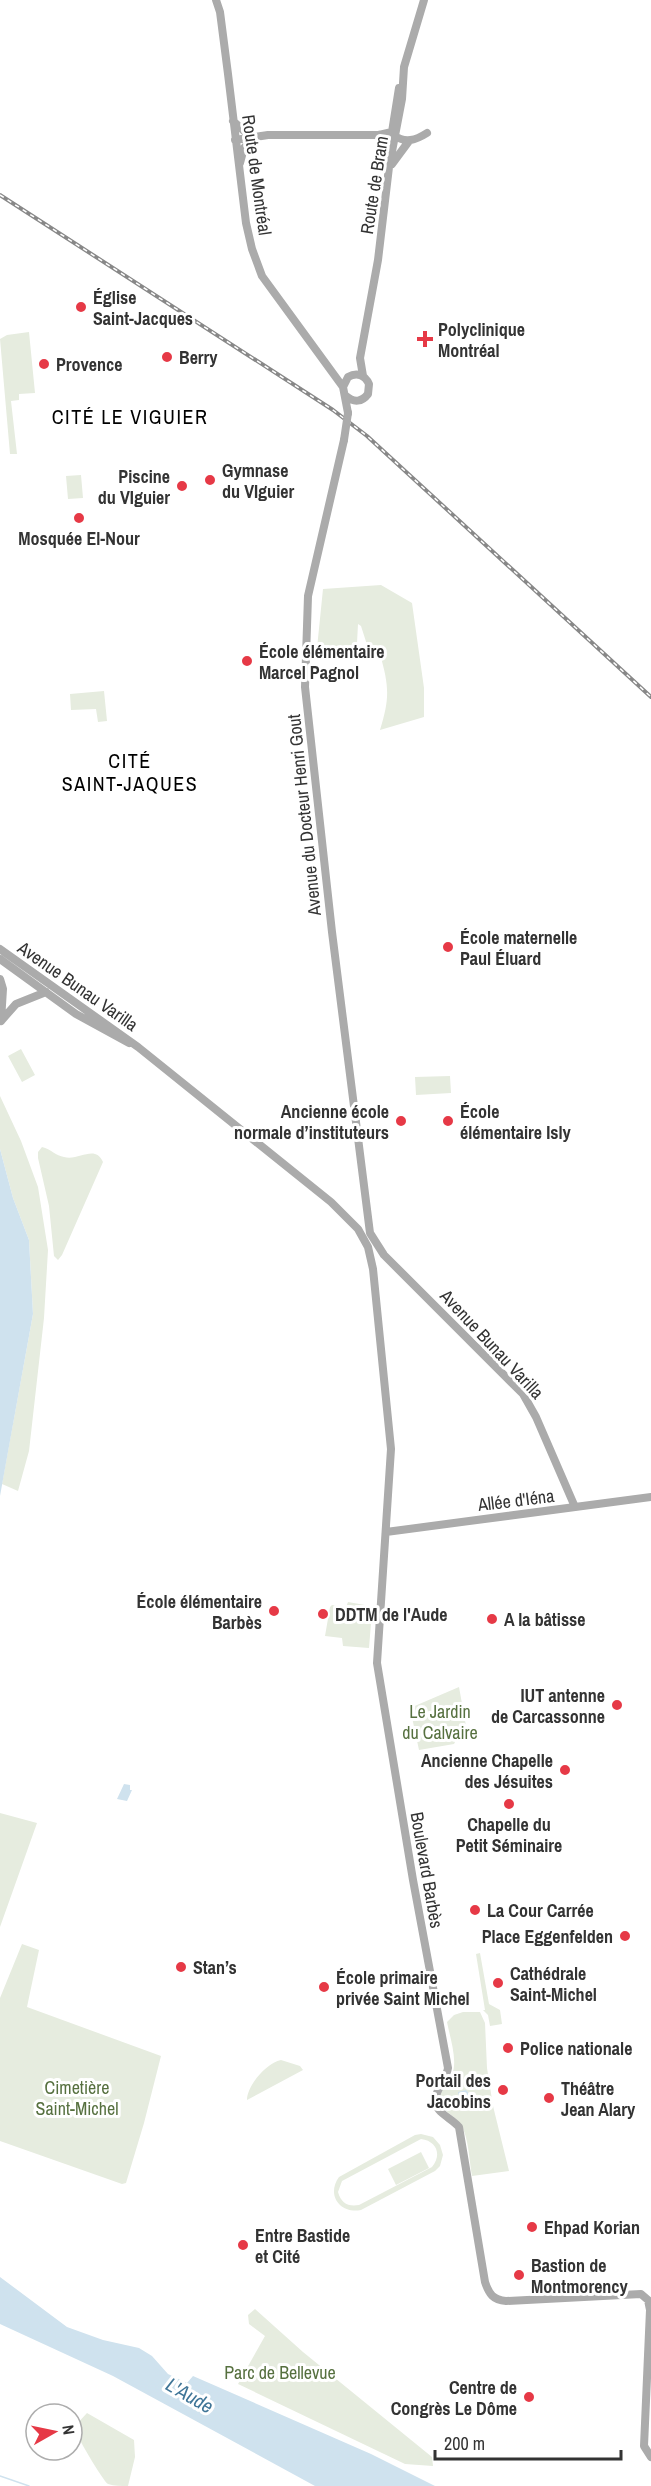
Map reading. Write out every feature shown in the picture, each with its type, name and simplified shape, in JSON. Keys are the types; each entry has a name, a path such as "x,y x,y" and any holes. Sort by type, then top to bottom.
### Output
{"main road":[{"name":"Route de Montréal","path":"216,0 220,12 246,223 262,276 343,387"},
{"name":"Route de Montréal","path":"220,12 222,0"},
{"name":"Route de Bram","path":"363,376 360,358 378,260 404,67 423,0"},
{"path":"233,121 255,137"},
{"path":"389,167 409,141 427,133"},
{"path":"235,140 255,137 394,134 409,141"},
{"path":"379,135 386,143 389,167"},
{"path":"239,168 244,148 255,137"},
{"path":"356,374 363,376 369,384 369,390 365,397 355,401 348,413 343,387 348,377 356,374"},
{"path":"346,396 355,401"},
{"name":"Avenue du Docteur Henri Gout","path":"348,413 344,440 310,587 305,687 367,1215"},
{"name":"Avenue Bunau Varilla","path":"0,949 138,1047 271,1151 361,1230 523,1394 536,1417 575,1507"},
{"name":"Avenue Bunau Varilla","path":"0,959 109,1034 138,1047"},
{"path":"0,979 3,989 1,1021 16,1004 46,992"},
{"path":"367,1215 361,1230 371,1260 391,1449 386,1532"},
{"name":"Avenue Bunau Varilla","path":"361,1230 367,1215"},
{"path":"371,1260 384,1255"},
{"name":"Allée d'Iéna","path":"386,1532 651,1497"},
{"name":"Boulevard Barbès","path":"386,1532 377,1663 413,1881 448,2068 447,2078 436,2092 435,2103 440,2111 459,2127 484,2282 488,2292 500,2300 641,2294 645,2296 649,2304 644,2439 646,2452 651,2457"}],"green space":[{"path":"29,332 35,393 19,394 19,400 11,401 17,454 10,454 0,339 7,335"},
{"path":"81,475 83,498 68,499 66,476"},
{"path":"381,585 412,603 424,688 424,717 380,730 387,700 385,675 380,654 369,651 361,626 358,624 357,643 345,648 337,657 328,656 322,660 316,658 323,589"},
{"path":"104,691 107,721 98,722 96,709 71,710 70,694"},
{"path":"21,1049 35,1075 22,1082 8,1056"},
{"path":"450,1076 451,1093 416,1095 415,1077"},
{"path":"0,1096 21,1141 38,1187 48,1250 44,1318 29,1451 18,1491 2,1484 33,1314 29,1240 13,1198 0,1149"},
{"path":"42,1147 70,1158 96,1154 103,1162 58,1260 54,1256 49,1206 38,1158 38,1152"},
{"path":"348,1602 365,1605 365,1609 372,1611 369,1648 343,1646 342,1638 325,1636 330,1607 332,1605 346,1607"},
{"name":"Le Jardin du Calvaire","path":"459,1687 468,1737 457,1738 454,1744 419,1750 410,1708"},
{"path":"0,1813 37,1823 0,1927"},
{"name":"Cimetière Saint-Michel","path":"22,1944 39,1950 27,2007 161,2056 126,2183 122,2184 0,2141 0,1998"},
{"path":"480,1953 489,2004 500,2010 502,2024 490,2026 488,2015 483,2010 485,2010 476,1954"},
{"path":"463,2012 480,2012 485,2023 487,2068 493,2106 509,2171 472,2176 464,2130 439,2101 440,2093 454,2069 453,2049 447,2022 454,2015"},
{"path":"281,2060 300,2066 303,2070 247,2100 250,2088 258,2076 269,2066"},
{"path":"415,2135 433,2137 440,2145 443,2155 440,2166 435,2171 361,2210 347,2209 337,2202 334,2190 339,2177","holes":["421,2139 434,2146 437,2153 432,2167 359,2205 348,2205 341,2199 338,2192 342,2181"]},
{"path":"421,2152 429,2168 396,2185 388,2169"},
{"name":"Parc de Bellevue","path":"255,2309 303,2352 432,2457 433,2466 405,2464 238,2384 265,2336 249,2324 248,2315"},
{"path":"87,2413 134,2440 135,2457 128,2486 108,2484 101,2475 84,2448 84,2416"}],"water":[{"path":"0,1149 13,1198 29,1240 33,1314 0,1496"},
{"path":"124,1784 130,1785 130,1790 132,1790 127,1801 117,1799"},
{"path":"466,2090 472,2097 468,2103 461,2105 460,2101 454,2104 451,2102 452,2096 459,2097 458,2092"},
{"name":"L'Aude","path":"0,2277 67,2327 103,2340 139,2348 152,2356 168,2374 187,2383 193,2376 371,2454 435,2486 315,2486 113,2376 0,2324"}],"waterway":[{"path":"0,2476 29,2486"}],"railway":[{"path":"0,195 333,410 367,436 651,697"}],"place":[{"name":"Église Saint-Jacques","path":"81,307"},
{"name":"Polyclinique Montréal","path":"425,339"},
{"name":"Berry","path":"167,357"},
{"name":"Provence","path":"44,364"},
{"name":"Gymnase du VIguier","path":"210,480"},
{"name":"Piscine du VIguier","path":"182,486"},
{"name":"Mosquée El-Nour","path":"79,518"},
{"name":"École élémentaire Marcel Pagnol","path":"247,661"},
{"name":"École maternelle Paul Éluard","path":"448,947"},
{"name":"Ancienne école normale d’instituteurs","path":"401,1121"},
{"name":"École élémentaire Isly","path":"448,1121"},
{"name":"École élémentaire Barbès","path":"274,1611"},
{"name":"DDTM de l'Aude","path":"323,1614"},
{"name":"A la bâtisse","path":"492,1619"},
{"name":"IUT antenne de Carcassonne","path":"617,1705"},
{"name":"Ancienne Chapelle des Jésuites","path":"565,1770"},
{"name":"Chapelle du Petit Séminaire","path":"509,1804"},
{"name":"La Cour Carrée","path":"475,1910"},
{"name":"Place Eggenfelden","path":"625,1936"},
{"name":"Stan’s","path":"181,1967"},
{"name":"Cathédrale Saint-Michel","path":"498,1983"},
{"name":"École primaire privée Saint Michel","path":"324,1987"},
{"name":"Police nationale","path":"508,2048"},
{"name":"Portail des Jacobins","path":"503,2090"},
{"name":"Théâtre Jean Alary","path":"549,2098"},
{"name":"Ehpad Korian","path":"532,2227"},
{"name":"Entre Bastide et Cité","path":"243,2245"},
{"name":"Bastion de Montmorency","path":"519,2275"},
{"name":"Centre de Congrès Le Dôme","path":"529,2397"}],"district":[{"name":"CITÉ LE VIGUIER","path":"130,416"},
{"name":"CITÉ SAINT-JAQUES","path":"130,772"}]}
